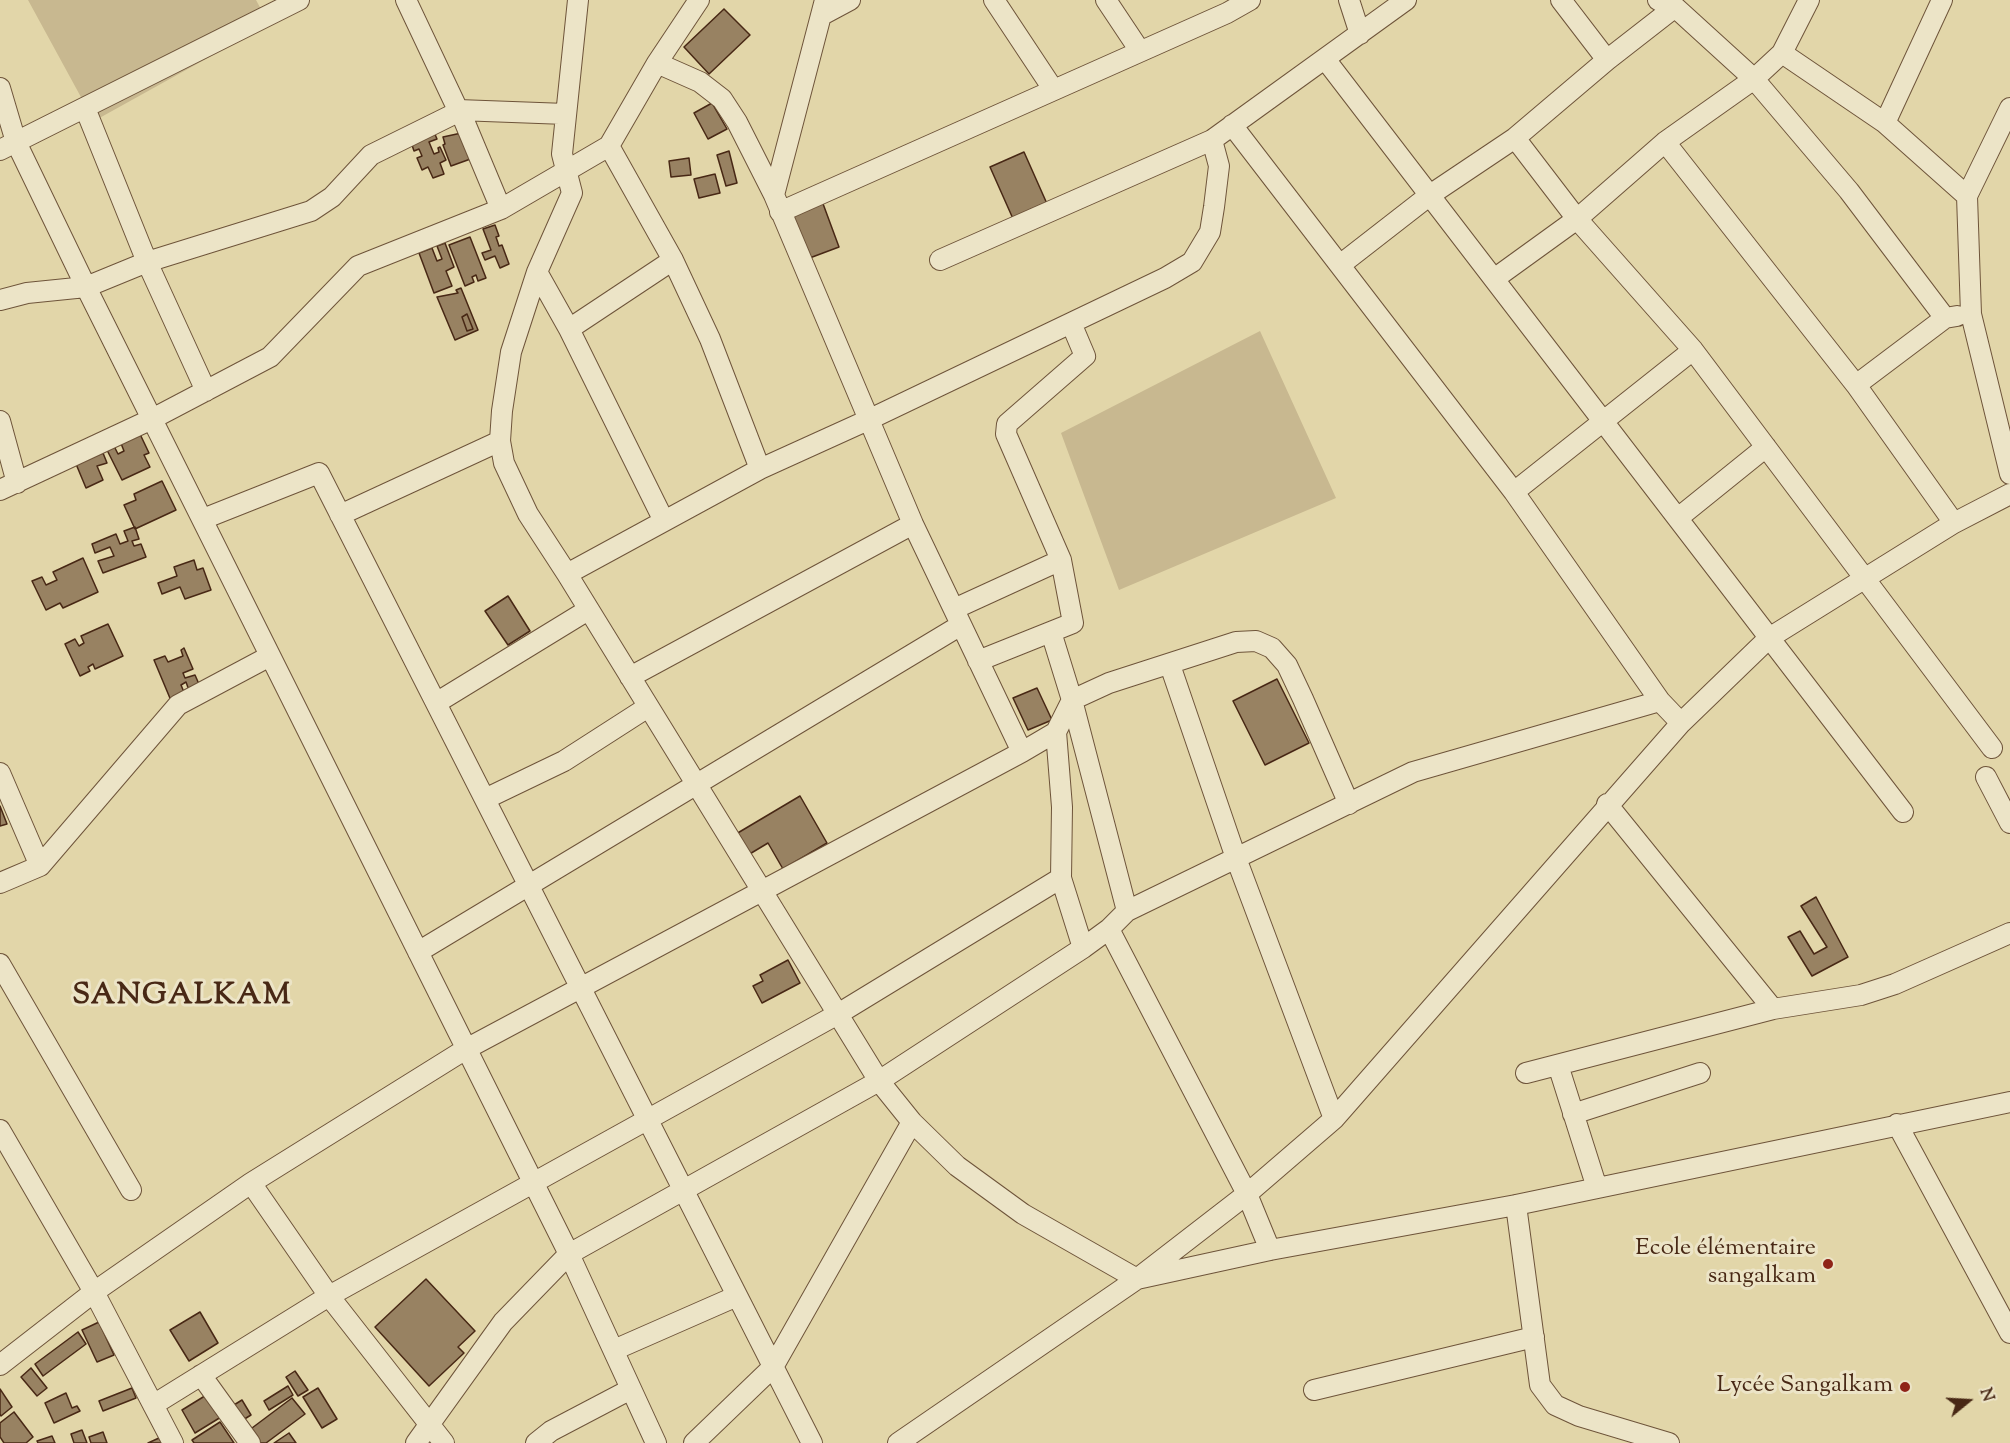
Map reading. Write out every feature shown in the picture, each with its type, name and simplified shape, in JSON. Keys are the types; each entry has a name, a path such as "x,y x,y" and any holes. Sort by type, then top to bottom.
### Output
{"street":[{"path":"8,146 85,108 278,5 299,0"},
{"path":"406,0 460,111 501,209"},
{"path":"578,0 562,154 572,193 537,272 511,352 500,441 504,463 528,514 879,1081 912,1122 957,1166 1023,1214 1137,1280 1270,1250 1516,1205 2010,1102"},
{"path":"0,421 9,487 152,419 270,357 358,266 501,209 609,146 657,63 699,0"},
{"path":"777,203 824,8 850,0"},
{"path":"994,0 1053,89"},
{"path":"1106,0 1140,51"},
{"path":"777,203 1140,51 1223,7 1250,0"},
{"path":"1349,0 1359,34"},
{"path":"940,260 1212,140 1406,0"},
{"path":"1561,0 1607,60"},
{"path":"1494,279 1577,219 1665,142 1754,79 1782,53 1809,0"},
{"path":"1885,123 1942,0"},
{"path":"1340,265 1430,195 1515,138 1675,5 1754,79 1849,191 1945,318"},
{"path":"1782,53 1885,123 1967,196"},
{"path":"1325,59 1903,812"},
{"path":"657,63 700,82 722,99 743,132 777,203 913,524 1022,752"},
{"path":"0,88 8,146 86,287 203,519 569,1254 656,1443"},
{"path":"85,108 147,262 206,391"},
{"path":"0,300 27,293 86,287 147,262 311,211 332,197 371,156 460,111 566,114"},
{"path":"2009,113 1967,196 1971,314 2010,474"},
{"path":"1232,125 1514,492 1660,701 1681,723"},
{"path":"1515,138 1577,219 1693,350 1992,748"},
{"path":"567,574 663,519 760,469 1165,278 1192,261 1210,232 1219,166 1212,140"},
{"path":"1665,142 1856,385 1954,523"},
{"path":"609,146 673,260 710,339 760,469"},
{"path":"569,329 673,260"},
{"path":"537,272 569,329 663,519"},
{"path":"1856,385 1945,318 1971,314"},
{"path":"978,661 1073,623 1061,560 1006,434 1007,424 1085,356 1071,323"},
{"path":"1514,492 1693,350"},
{"path":"340,514 500,441"},
{"path":"1678,518 1766,447"},
{"path":"203,519 319,473 812,1443"},
{"path":"898,1443 1137,1280 1246,1194 1334,1119 1607,804 1681,723 1769,638 1954,523 2010,494"},
{"path":"630,676 913,524"},
{"path":"418,952 696,785 958,617 1061,560"},
{"path":"436,703 588,610"},
{"path":"1051,632 1072,700 1127,911"},
{"path":"1083,948 1061,878 1062,807 1056,732 1072,700 1109,683 1236,642 1256,641 1272,648 1287,665 1349,804"},
{"path":"0,883 40,866 178,705 270,656"},
{"path":"1170,665 1236,858 1334,1119"},
{"path":"416,1443 503,1322 569,1254 879,1081 1083,948 1109,929 1127,911 1413,772 1660,701"},
{"path":"485,799 564,761 648,707"},
{"path":"0,1364 94,1292 251,1184 466,1049 1056,732"},
{"path":"0,773 40,866"},
{"path":"1986,777 2010,823"},
{"path":"1607,804 1773,1008"},
{"path":"153,1405 329,1296 838,1014 1061,878"},
{"path":"1109,929 1246,1194 1270,1250"},
{"path":"1526,1073 1773,1008 1861,995 1895,984 2010,933"},
{"path":"0,964 131,1190"},
{"path":"1558,1065 1597,1188"},
{"path":"1573,1114 1700,1073"},
{"path":"694,1443 773,1367 912,1122"},
{"path":"1897,1124 2010,1333"},
{"path":"2,1140 94,1292 173,1443"},
{"path":"251,1184 329,1296 444,1443"},
{"path":"1516,1205 1540,1385 1555,1405 1579,1416 1670,1443"},
{"path":"614,1350 737,1296"},
{"path":"1314,1390 1534,1337"},
{"path":"201,1375 250,1443"},
{"path":"536,1443 550,1431 631,1389"}],"shaded area":[{"path":"28,0 256,0 269,24 94,121"},
{"path":"1260,331 1336,498 1119,590 1061,433"}],"building":[{"path":"724,9 750,35 709,74 684,47"},
{"path":"712,103 727,129 708,139 694,113"},
{"path":"434,132 437,139 429,142 434,154 439,152 440,147 446,160 440,163 444,174 433,178 428,167 422,170 417,158 422,156 419,149 414,151 411,142"},
{"path":"466,132 476,157 451,166 443,145 445,144 443,137"},
{"path":"729,151 737,183 726,186 717,155"},
{"path":"1024,152 1048,206 1014,221 990,167"},
{"path":"689,158 691,175 671,177 669,161"},
{"path":"715,174 720,193 699,198 694,179"},
{"path":"822,201 839,247 807,259 789,213"},
{"path":"495,225 499,236 496,237 499,246 502,245 509,264 500,268 495,256 485,260 482,253 491,250 483,229"},
{"path":"470,237 486,278 478,281 476,275 472,277 474,282 465,286 449,245"},
{"path":"445,243 454,267 446,271 452,286 434,293 419,253 432,248 437,261 442,259 437,246"},
{"path":"461,288 478,330 455,340 437,297 458,293 456,290","holes":["467,314 473,329 467,331 462,317"]},
{"path":"467,314 473,329 467,331 462,317"},
{"path":"139,432 149,453 144,455 150,467 122,480 106,448 113,444 118,454 124,451 120,441"},
{"path":"103,453 107,463 97,466 103,480 86,488 76,464"},
{"path":"162,481 176,510 135,529 124,505 136,500 134,494"},
{"path":"135,527 139,539 132,541 134,546 141,544 146,557 103,573 98,561 114,556 110,547 95,553 92,544 116,534 120,544 128,541 124,531"},
{"path":"83,558 98,592 63,608 60,603 46,610 32,581 42,577 46,585 57,580 53,572"},
{"path":"194,560 197,570 203,568 211,590 185,599 180,587 162,594 158,583 177,576 174,567"},
{"path":"508,596 530,631 508,645 485,611"},
{"path":"108,624 123,656 95,669 93,664 88,667 90,671 80,676 65,644 75,639 79,646 84,643 81,636"},
{"path":"184,648 193,669 183,673 185,678 195,675 202,691 191,696 186,682 181,685 186,697 172,703 154,660 165,656 168,662 183,656 181,650"},
{"path":"1277,679 1309,743 1265,765 1233,701"},
{"path":"1037,688 1052,720 1028,730 1013,698"},
{"path":"800,796 827,843 783,869 768,843 748,855 736,834"},
{"path":"0,806 7,824 0,826"},
{"path":"1816,897 1848,957 1812,976 1788,937 1800,931 1814,954 1827,947 1801,906"},
{"path":"788,960 800,983 762,1003 753,986 763,981 760,975"},
{"path":"426,1279 475,1331 458,1347 464,1353 429,1386 375,1327"},
{"path":"200,1312 218,1343 189,1361 170,1330"},
{"path":"99,1322 114,1355 97,1362 82,1330"},
{"path":"78,1332 86,1344 43,1376 35,1364"},
{"path":"31,1368 47,1388 37,1396 21,1377"},
{"path":"295,1371 308,1390 298,1396 286,1377"},
{"path":"288,1386 293,1395 269,1410 264,1401"},
{"path":"132,1388 136,1398 103,1411 99,1401"},
{"path":"318,1388 337,1419 322,1428 303,1397"},
{"path":"0,1389 12,1407 1,1416 0,1414"},
{"path":"66,1393 72,1408 77,1406 80,1411 54,1423 45,1403"},
{"path":"208,1394 221,1417 195,1433 182,1410"},
{"path":"292,1398 305,1414 266,1443 256,1443 248,1431"},
{"path":"242,1400 251,1415 238,1423 229,1408"},
{"path":"14,1412 33,1437 26,1443 4,1443 0,1437 0,1423"},
{"path":"220,1422 234,1443 194,1443 192,1440"},
{"path":"82,1430 87,1443 74,1443 71,1434"},
{"path":"103,1432 107,1443 91,1443 89,1437"},
{"path":"289,1433 296,1443 274,1443"},
{"path":"52,1436 55,1443 38,1443 37,1441"},
{"path":"159,1438 162,1443 148,1443"}],"place":[{"name":"Ecole élémentaire sangalkam","path":"1828,1264"},
{"name":"Lycée Sangalkam","path":"1905,1387"}],"district":[{"name":"SANGALKAM","path":"182,998"}]}
